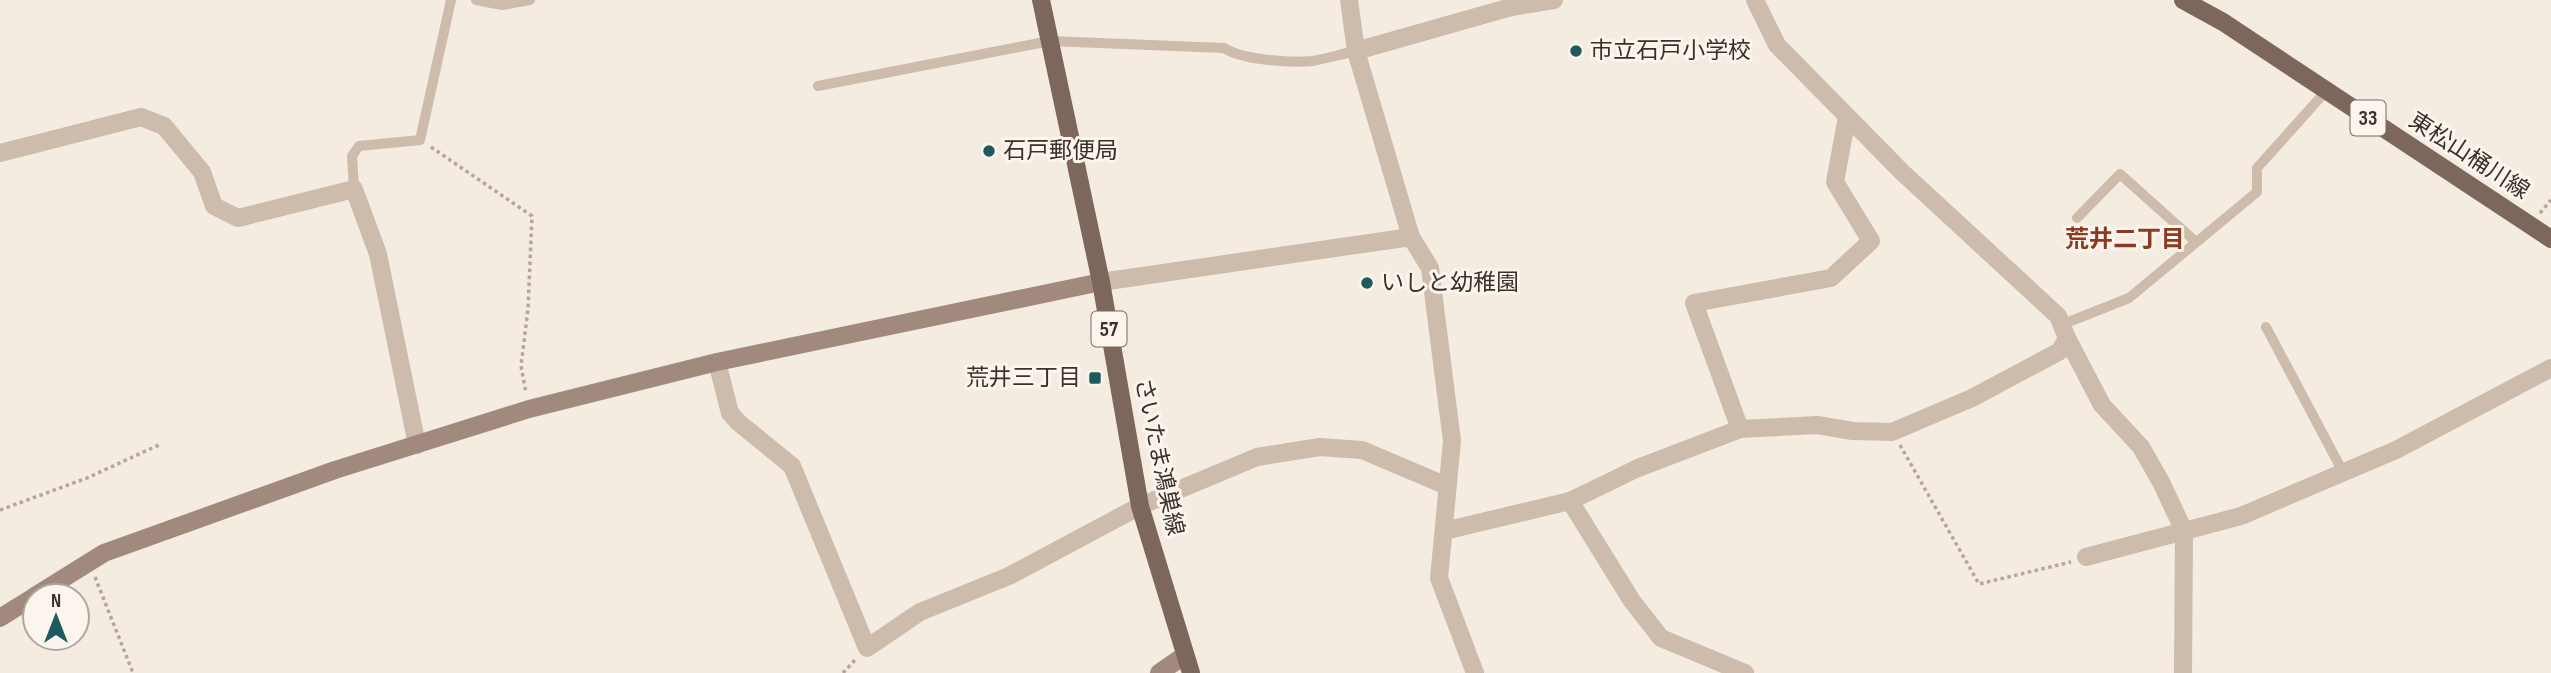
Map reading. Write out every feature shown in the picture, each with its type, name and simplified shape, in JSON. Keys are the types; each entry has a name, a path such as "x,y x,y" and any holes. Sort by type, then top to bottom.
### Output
{"main road":[{"name":"さいたま鴻巣線","path":"1041,0 1101,282 1140,506 1191,673"},
{"name":"東松山桶川線","path":"2183,0 2223,22 2551,239"}],"street":[{"path":"1349,0 1356,51 1410,237 1430,268 1452,441 1439,578 1475,673"},
{"path":"1356,51 1511,7 1554,0"},
{"path":"1755,0 1777,45 1902,172 2058,316 2102,405 2141,447 2184,531 2183,673"},
{"path":"0,153 141,117 164,126 202,172 214,205 239,218 354,188 378,254 417,444"},
{"path":"1740,429 1694,303 1831,278 1871,241 1835,182 1847,117"},
{"path":"57,582 104,553 335,471 529,409 717,362 1101,282 1410,237"},
{"path":"1444,531 1570,501 1639,468 1740,429 1817,425 1853,431 1892,432 1972,398 2060,351 2064,332"},
{"path":"717,362 730,412 738,422 792,466 866,648 920,612 1009,576 1140,506 1257,457 1320,447 1362,450 1447,486"},
{"path":"2086,557 2241,516 2396,450 2551,368"},
{"path":"1570,501 1632,601 1661,638 1745,673"},
{"path":"0,618 21,605"},
{"path":"1159,673 1185,655"}],"lane":[{"path":"354,188 352,156 359,146 421,139 451,0"},
{"path":"476,0 502,5 530,0"},
{"path":"818,86 1050,41 1224,48 1235,56 1310,61 1356,51"},
{"path":"2064,332 2129,298 2257,192 2257,168 2326,90"},
{"path":"2077,218 2120,174 2196,242"},
{"path":"2266,327 2343,472"}],"path":[{"path":"421,139 532,216 528,309 521,366 529,409"},
{"path":"1892,432 1979,584 2054,568 2086,557"},
{"path":"0,510 87,478 161,444"},
{"path":"89,562 133,673"}],"place":[{"name":"市立石戸小学校","path":"1576,51"},
{"name":"石戸郵便局","path":"989,151"},
{"name":"いしと幼稚園","path":"1367,283"},
{"name":"荒井三丁目","path":"1095,378"}],"district":[{"name":"荒井二丁目","path":"2125,239"}]}
